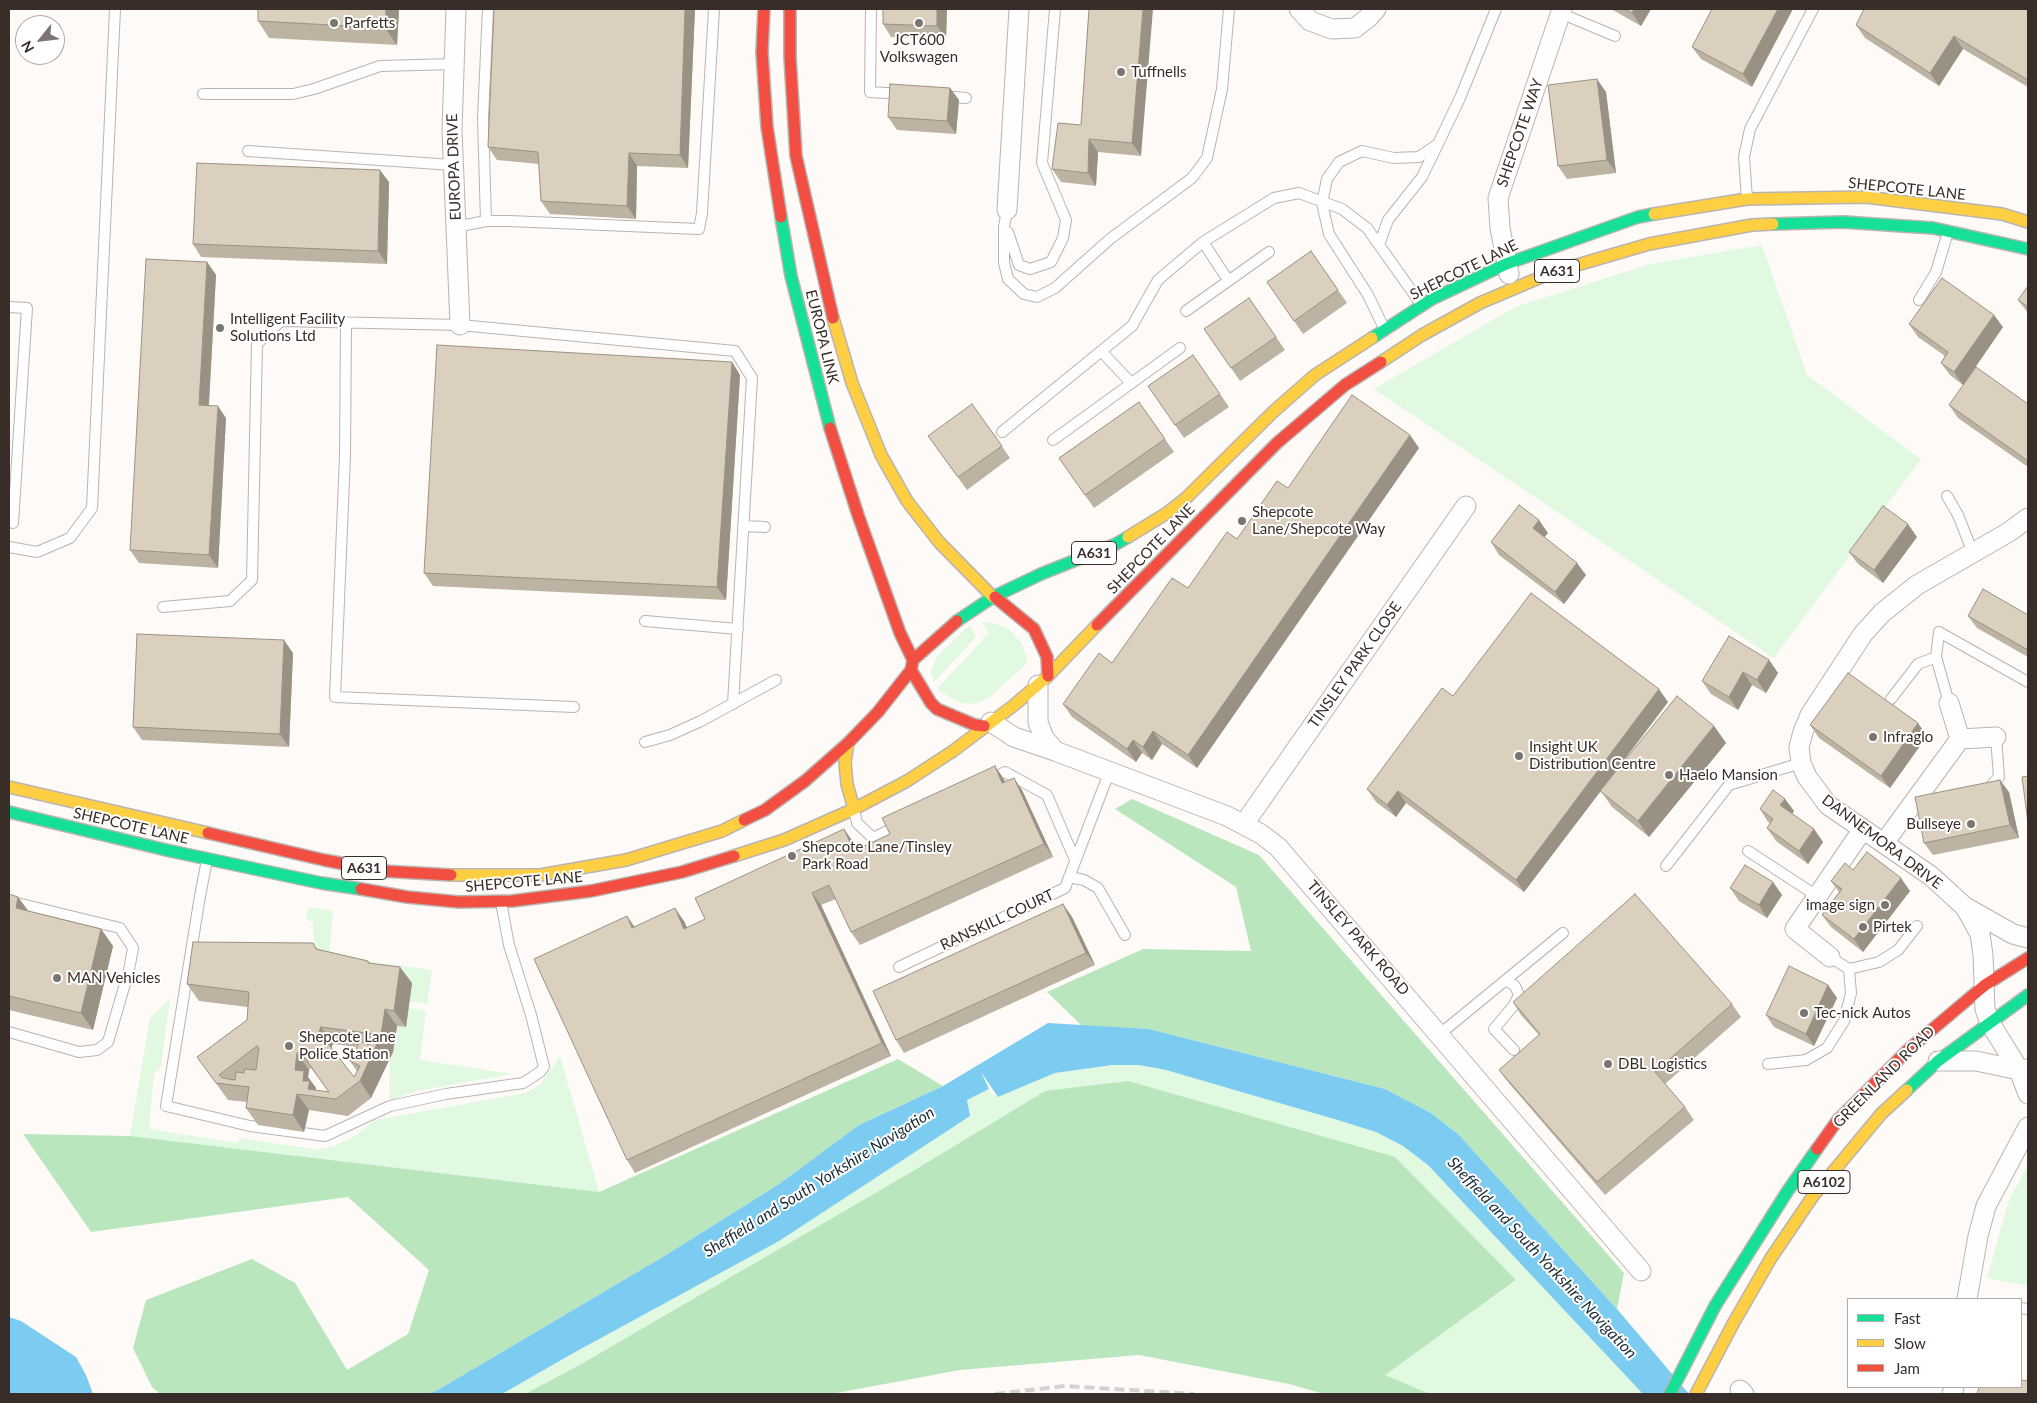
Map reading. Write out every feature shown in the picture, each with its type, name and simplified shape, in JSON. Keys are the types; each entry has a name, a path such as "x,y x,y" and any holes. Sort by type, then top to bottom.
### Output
{"main road":[{"name":"EUROPA LINK","path":"764,9 762,52 767,127 791,276 827,418 855,506 912,665"},
{"name":"EUROPA LINK","path":"790,9 790,57 796,156 825,292 852,383 882,455 907,501 939,542 994,597"},
{"name":"SHEPCOTE LANE","path":"9,787 305,856 382,871 434,875 540,875 626,860 678,859 784,840 854,809 950,754 1043,681 1244,459 1273,412 1315,375 1422,305 1506,264 1638,217 1750,212 1866,196 2002,214 2028,222"},
{"name":"SHEPCOTE LANE","path":"9,812 208,859 321,883 407,897 460,902 501,901 592,891 678,859 722,831 765,810 805,781 848,743 878,712 912,665 958,620 994,597 1041,574 1116,544 1144,527 1244,459 1277,443 1345,386 1422,335 1480,303 1553,272 1750,212 1843,222 1933,228 2028,249"},
{"path":"1384,329 1400,337 1422,335 1422,305"},
{"path":"994,597 1034,629 1047,657 1043,681"},
{"path":"912,665 931,703 937,709 975,725 988,724"},
{"path":"848,743 845,762 847,784 854,809"},
{"name":"GREENLAND ROAD","path":"1670,1394 1715,1306 1787,1192 1837,1121 1909,1049 1985,985 2028,958"},
{"name":"GREENLAND ROAD","path":"1696,1394 1771,1258 1813,1196 1881,1114 1938,1061 2028,995"}],"street":[{"name":"EUROPA DRIVE","path":"456,9 452,130 460,325"},
{"path":"1006,216 1019,9"},
{"path":"1299,9 1310,21 1332,29 1355,28 1370,18 1376,9"},
{"name":"SHEPCOTE WAY","path":"1514,289 1506,264 1500,228 1498,198 1561,11"},
{"name":"TINSLEY PARK CLOSE","path":"1244,824 1466,506"},
{"path":"1800,763 1800,747 1803,732 1810,716 1863,634 1882,613 1917,585 1973,553 2028,518"},
{"path":"1043,681 1038,722 1044,738 1055,751"},
{"path":"1884,843 1927,792 1960,739 1949,703"},
{"name":"TINSLEY PARK ROAD","path":"988,724 1014,737 1244,824 1278,847 1641,1271"},
{"path":"1960,739 1996,737"},
{"name":"DANNEMORA DRIVE","path":"1800,763 1815,790 1828,805 1931,876 1965,907 2014,934 2028,938"},
{"path":"1830,957 1794,929 1863,829"},
{"name":"DANNEMORA DRIVE","path":"1965,907 1980,934 1985,985"},
{"path":"1985,985 1985,1009 1990,1023 2024,1069 2028,1094"},
{"name":"GREENLAND ROAD","path":"1938,1061 1976,1061 2024,1069"},
{"path":"1967,1298 1978,1236 1986,1206 2028,1127"}],"lane":[{"path":"9,548 37,552 70,538 92,508 115,9"},
{"path":"486,221 483,118 488,9"},
{"path":"456,227 486,221 699,230 702,213 714,9"},
{"path":"871,9 870,92 966,98"},
{"path":"1006,216 1009,239 1019,265 1030,270 1051,262 1063,238 1066,220 1042,163 1055,9"},
{"path":"1006,216 1004,263 1008,279 1024,294 1037,297 1055,288 1110,239 1192,178 1207,158 1222,90 1229,9"},
{"path":"1379,245 1388,220 1422,177 1460,98 1496,9"},
{"path":"1750,212 1744,156 1750,129 1813,9"},
{"path":"1561,11 1615,36"},
{"path":"203,94 293,94 314,90 380,66 454,64"},
{"path":"1384,329 1368,295 1329,234 1322,203 1327,179 1339,162 1362,151 1394,158 1419,157 1438,144"},
{"path":"248,151 453,164"},
{"path":"1002,432 1132,326 1158,280 1202,242 1274,198 1299,193 1342,209 1367,228 1422,305"},
{"path":"1919,300 1936,272 1949,231"},
{"path":"1202,242 1228,280"},
{"path":"1186,311 1269,252"},
{"path":"9,307 27,308 13,523 9,522"},
{"path":"163,607 230,601 252,580 257,344 281,321 460,325 735,351 752,378 733,704"},
{"path":"346,322 345,456 335,697 574,707"},
{"path":"1053,440 1180,348"},
{"path":"1102,352 1131,383"},
{"path":"1947,496 1958,515 1973,553"},
{"path":"743,526 764,527"},
{"path":"646,621 738,629"},
{"path":"1949,703 1936,657 1939,632 2028,682"},
{"path":"1892,699 1918,664 1936,657"},
{"path":"645,742 670,735 776,680"},
{"path":"1974,793 1990,788 1999,777 1996,737"},
{"path":"1666,866 1729,786 1800,763"},
{"path":"978,785 1005,772 1047,795 1075,860"},
{"name":"RANSKILL COURT","path":"898,967 1065,888 1110,773"},
{"path":"854,809 857,823 873,838 908,820"},
{"path":"1748,851 1817,896"},
{"path":"208,859 200,896 166,1106 250,1126 325,1136 390,1106 446,1094 523,1083 540,1072 544,1067 531,1015 509,945 501,901"},
{"path":"1069,876 1084,880 1098,888 1125,935"},
{"path":"9,901 120,928 133,948 129,970 108,1042 97,1050 79,1052 9,1032"},
{"path":"1830,957 1849,969 1879,962 1898,950 1918,926"},
{"path":"1440,1034 1563,933"},
{"path":"1768,1064 1806,1060 1827,1048 1844,1021 1851,993 1849,969"},
{"path":"1506,980 1515,986 1519,995 1514,1005 1494,1029 1514,1050"}],"green space":[{"path":"1762,245 1807,375 1921,459 1774,658 1374,389 1515,307 1650,264"},
{"path":"981,622 993,623 1009,629 1022,644 1027,659 1026,664 992,695 980,702 969,704 958,702 937,689 989,633"},
{"path":"970,625 976,637 934,682 931,671 938,655"},
{"path":"1132,799 1259,855 1624,1273 1617,1309 1458,1134 1431,1113 1385,1089 1149,1029 1082,1026 1047,992 1143,949 1251,951 1236,887 1115,809"},
{"path":"308,907 333,911 329,956 432,970 427,1004 409,1001 315,959 313,922 306,918"},
{"path":"170,998 161,1067 154,1073 149,1129 237,1143 240,1138 318,1150 337,1145 358,1134 375,1120 526,1093 541,1084 560,1056 599,1192 130,1136 150,1018"},
{"path":"408,1008 426,1011 420,1060 512,1074 416,1091 389,1101 390,1057 397,1026 406,1027"},
{"path":"898,1059 943,1086 859,1125 779,1184 666,1255 436,1391 426,1394 160,1394 152,1387 133,1348 146,1300 252,1259 295,1283 347,1370 408,1334 429,1270 348,1197 91,1232 23,1134 130,1136 599,1192"},
{"path":"1111,1065 1139,1065 1166,1070 1376,1132 1403,1146 1428,1165 1643,1394 1430,1394 1384,1375 1516,1281 1045,1091 913,1171 583,1363 525,1394 502,1394 782,1233 970,1116 967,1100 989,1089 992,1094 998,1097 1055,1073"},
{"path":"1128,1081 1395,1157 1516,1280 1385,1375 1430,1394 1324,1394 1289,1384 1139,1355 960,1370 831,1394 525,1394 583,1363 913,1171 1045,1091"},
{"path":"2028,1166 2028,1286 1987,1278 2009,1200"}],"water":[{"name":"Sheffield and South Yorkshire Navigation","path":"1048,1023 1149,1029 1385,1089 1431,1113 1458,1134 1617,1309 1689,1394 1643,1394 1428,1165 1403,1146 1376,1132 1166,1070 1139,1065 1112,1065 1055,1073 998,1097 981,1072 989,1089 967,1100 970,1116 779,1241 502,1394 426,1394 436,1391 666,1255 779,1184 859,1125 943,1086"},
{"path":"9,1317 21,1321 76,1357 86,1375 93,1394 9,1394"}],"building":[{"path":"258,9 386,9 385,28 258,21"},
{"path":"494,9 685,9 680,155 629,153 627,206 541,201 538,152 488,147"},
{"path":"883,9 937,9 937,26 883,24"},
{"name":"Tuffnells","path":"1089,9 1143,9 1132,143 1089,139 1088,173 1052,169 1058,123 1081,125"},
{"path":"1624,9 1634,9 1632,13"},
{"path":"1712,9 1778,9 1743,74 1692,47"},
{"path":"1864,9 2028,9 2028,80 1954,36 1930,73 1856,25"},
{"path":"1597,79 1607,160 1558,166 1548,85"},
{"path":"890,84 950,88 947,121 888,117"},
{"path":"197,163 380,170 378,251 193,244"},
{"path":"1311,251 1338,290 1294,321 1267,282"},
{"path":"146,259 207,262 199,405 218,406 209,555 130,550"},
{"path":"1942,278 1994,315 1954,372 1941,363 1948,352 1909,324"},
{"path":"2028,286 2028,307 2018,300"},
{"path":"1249,298 1276,337 1231,368 1204,329"},
{"path":"437,345 732,362 717,587 424,573"},
{"path":"1193,355 1220,394 1175,425 1148,386"},
{"path":"1976,367 2028,404 2028,461 1949,405"},
{"path":"1352,395 1410,435 1188,755 1153,731 1143,747 1133,740 1127,749 1063,704 1099,653 1112,663 1172,578 1188,588 1227,532 1237,539 1277,481 1288,488"},
{"path":"1139,402 1165,439 1085,495 1059,458"},
{"path":"972,404 1002,446 958,477 928,436"},
{"path":"1519,505 1539,520 1533,528 1577,563 1555,592 1491,542"},
{"path":"1883,506 1908,524 1874,570 1849,552"},
{"path":"1983,589 2028,615 2028,650 1968,616"},
{"name":"Insight UK Distribution Centre","path":"1531,593 1659,689 1516,880 1398,791 1387,805 1367,789 1442,688 1453,696"},
{"path":"137,634 284,640 280,734 133,727"},
{"path":"1729,636 1769,660 1757,680 1743,672 1729,697 1702,681"},
{"name":"Infraglo","path":"1848,673 1918,723 1881,776 1810,725"},
{"path":"1677,696 1714,726 1638,821 1600,791"},
{"path":"995,766 1002,783 1014,778 1044,844 851,932 829,885 812,893 882,1043 627,1160 534,959 627,916 632,928 675,908 684,929 705,919 695,898 844,829 854,851 890,834 882,818"},
{"path":"2028,776 2028,823 2022,777"},
{"name":"Bullseye","path":"2000,780 2010,825 1924,843 1915,797"},
{"path":"1773,790 1785,799 1780,805 1814,829 1799,851 1767,828 1773,819 1760,809"},
{"path":"1867,852 1901,878 1854,939 1822,915 1842,889 1831,881 1845,863 1853,870"},
{"path":"1745,865 1773,882 1759,905 1730,888"},
{"name":"MAN Vehicles","path":"9,894 18,897 16,908 101,929 81,1013 9,996"},
{"name":"DBL Logistics","path":"1635,894 1732,1004 1655,1072 1685,1107 1597,1182 1499,1070 1540,1034 1513,1002"},
{"path":"1063,904 1086,953 896,1040 873,991"},
{"name":"Shepcote Lane Police Station","path":"193,942 313,943 316,949 368,961 368,963 400,967 394,1011 385,1009 381,1035 360,1081 336,1099 297,1094 293,1115 246,1108 249,1087 216,1083 197,1057 247,1020 249,992 187,984","holes":["321,1027 374,1034 369,1045 360,1041 350,1061 360,1066 354,1077 319,1032","257,1046 259,1048 256,1070 244,1069 244,1073 236,1072 235,1080 222,1078 219,1075","300,1051 329,1092 308,1089 310,1081 303,1081 304,1071 295,1070 297,1053"]},
{"path":"1789,966 1828,985 1806,1034 1766,1015"},
{"path":"2022,1380 2028,1381 2028,1394 1977,1394 1979,1388 2022,1388"}],"railway":[{"path":"995,1394 1065,1386 1194,1394"}],"traffic: fast":[{"path":"1372,338 1432,299 1506,264 1638,217 1654,214"},
{"path":"781,217 791,276 830,428"},
{"path":"1773,224 1843,222 1933,228 2028,249"},
{"path":"957,621 993,597 1041,574 1116,544 1128,537"},
{"path":"9,812 166,850 321,883 361,889"},
{"path":"1907,1090 1938,1061 2028,995"},
{"path":"1670,1394 1715,1306 1787,1192 1817,1149"}],"traffic: slow":[{"path":"1654,214 1747,199 1866,197 2002,214 2028,222"},
{"path":"1381,362 1422,335 1480,303 1553,272 1649,244 1752,225 1773,224"},
{"path":"833,318 852,383 881,455 907,501 939,542 993,597"},
{"path":"1128,537 1167,513 1186,498 1273,412 1315,375 1372,338"},
{"path":"734,856 784,840 854,809 907,781 953,751 1013,706 1048,676 1097,625"},
{"path":"848,743 845,762 847,784 854,809"},
{"path":"9,787 208,833"},
{"path":"451,875 540,875 626,860 722,831 744,820"},
{"path":"1696,1394 1771,1258 1813,1196 1881,1114 1907,1090"}],"traffic: jam":[{"path":"764,9 762,52 767,127 781,217"},
{"path":"790,9 790,57 796,156 833,318"},
{"path":"1097,625 1277,443 1345,385 1381,362"},
{"path":"830,428 858,515 900,633 913,660"},
{"path":"995,597 1034,629 1047,657 1048,676"},
{"path":"744,820 765,810 805,781 848,743 878,712 911,670 913,660 957,621"},
{"path":"911,670 931,703 937,709 975,725 984,726"},
{"path":"208,833 324,860 382,871 451,875"},
{"path":"361,889 407,897 459,902 512,901 591,891 682,872 734,856"},
{"path":"1817,1149 1837,1121 1909,1049 1985,985 2028,958"}],"place":[{"name":"Parfetts","path":"334,23"},
{"name":"JCT600 Volkswagen","path":"919,23"},
{"name":"Tuffnells","path":"1121,72"},
{"name":"Intelligent Facility Solutions Ltd","path":"220,328"},
{"name":"Shepcote Lane/Shepcote Way","path":"1242,521"},
{"name":"Infraglo","path":"1873,737"},
{"name":"Insight UK Distribution Centre","path":"1519,756"},
{"name":"Haelo Mansion","path":"1669,775"},
{"name":"Bullseye","path":"1971,824"},
{"name":"Shepcote Lane/Tinsley Park Road","path":"792,856"},
{"name":"image sign","path":"1885,905"},
{"name":"Pirtek","path":"1863,927"},
{"name":"MAN Vehicles","path":"57,978"},
{"name":"Tec-nick Autos","path":"1804,1013"},
{"name":"Shepcote Lane Police Station","path":"289,1046"},
{"name":"DBL Logistics","path":"1608,1064"}]}
